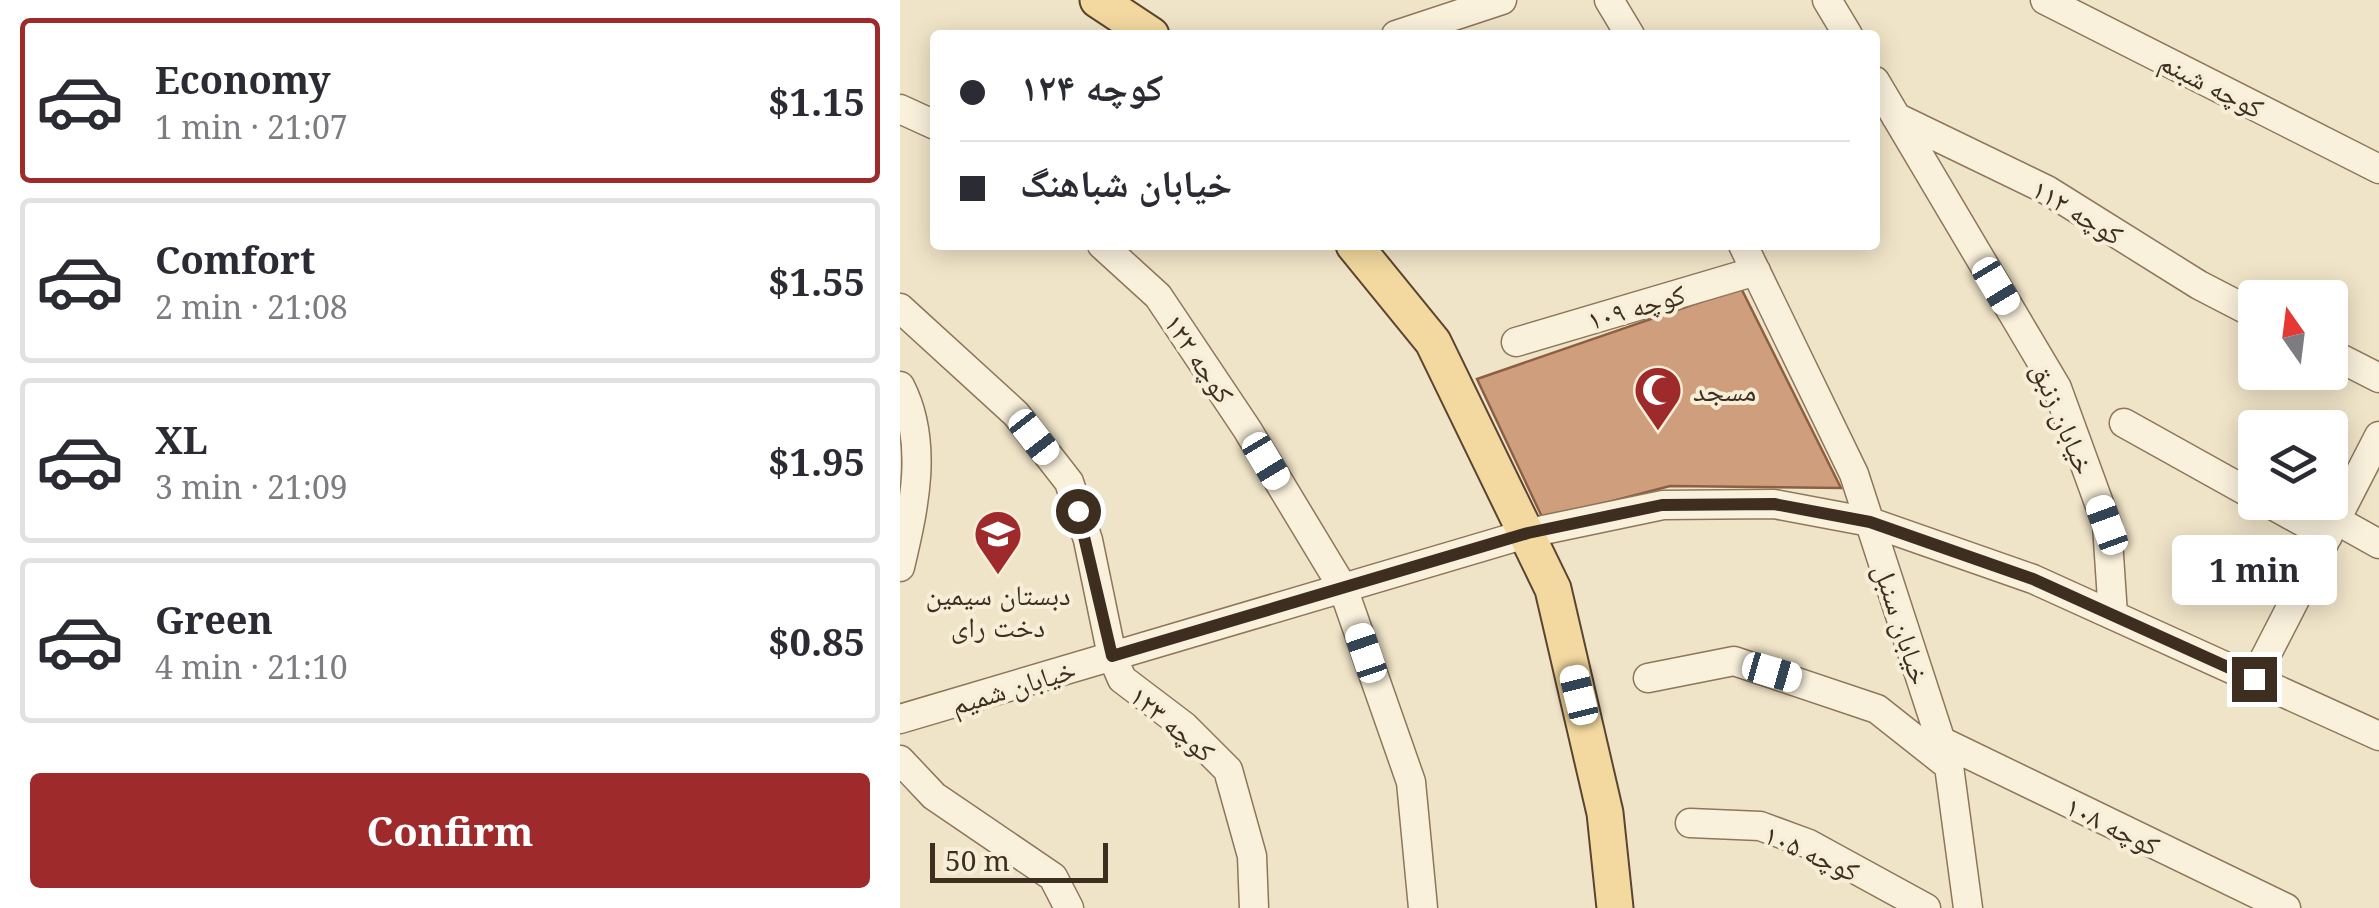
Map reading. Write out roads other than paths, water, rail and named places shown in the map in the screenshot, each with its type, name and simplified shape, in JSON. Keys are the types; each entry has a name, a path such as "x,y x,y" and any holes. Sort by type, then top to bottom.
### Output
{"main road":[{"path":"1098,0 1143,30"},
{"path":"1358,250 1433,342 1553,589 1605,813 1614,908"}],"street":[{"path":"1411,30 1502,0"},
{"path":"1609,0 1627,30"},
{"path":"1827,0 1845,30"},
{"name":"کوچه شبنم","path":"2045,0 2379,169"},
{"name":"خیابان زنبق","path":"1880,90 2057,388 2107,525 2113,615"},
{"path":"900,108 930,123"},
{"name":"کوچه ۱۱۲","path":"1896,117 2048,190 2199,286 2238,306"},
{"name":"کوچه ۱۲۲","path":"1107,250 1158,296 1247,429 1344,588 1411,782 1423,908"},
{"name":"کوچه ۱۰۹","path":"1516,342 1749,258"},
{"name":"خیابان سنبل","path":"1749,258 1854,474 1945,754 1968,908"},
{"path":"900,308 1016,414 1069,482 1088,540 1112,656"},
{"path":"2348,362 2379,378"},
{"path":"900,386 912,410 917,496 900,567"},
{"path":"2124,423 2238,487"},
{"path":"2254,679 2379,436"},
{"name":"خیابان شمیم","path":"900,719 1528,533 1662,505 1774,504 1870,522 2033,579 2379,736"},
{"path":"2312,520 2379,544"},
{"name":"کوچه ۱۲۳","path":"1112,656 1122,679 1184,726 1228,770 1252,856 1254,908"},
{"name":"کوچه ۱۰۸","path":"1648,678 1734,660 1877,709 1945,754 2286,908"},
{"path":"900,760 934,796 1053,877 1069,908"},
{"name":"کوچه ۱۰۵","path":"1690,823 1760,826 1808,844 1926,908"}],"place":[{"name":"مسجد","path":"1658,432"},
{"name":"دبستان سیمین دخت رای","path":"998,576"}]}
